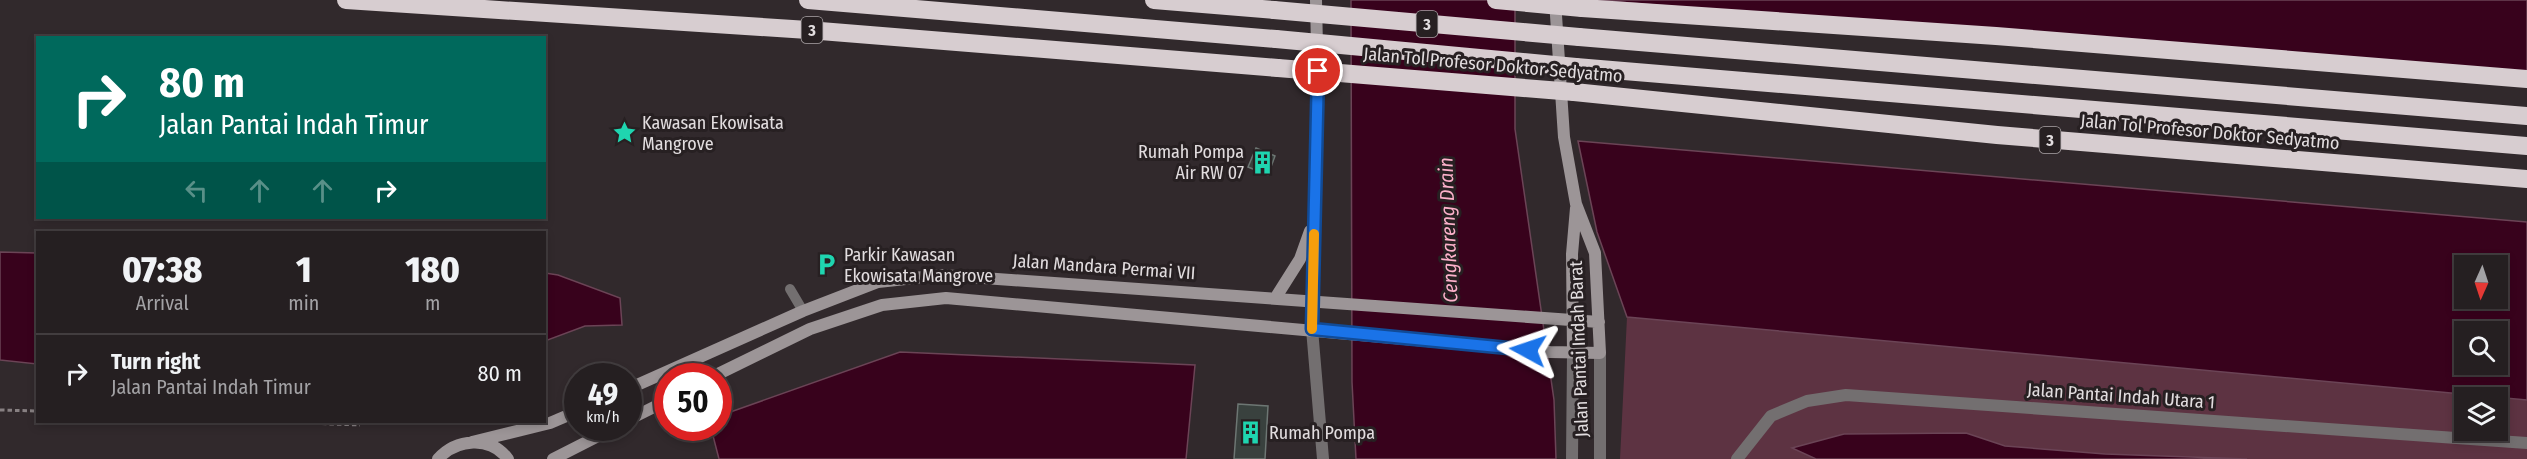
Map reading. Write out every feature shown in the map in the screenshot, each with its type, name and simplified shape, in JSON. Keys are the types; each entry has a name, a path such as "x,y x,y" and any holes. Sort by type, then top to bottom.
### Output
{"highway":[{"name":"Jalan Tol Profesor Doktor Sedyatmo","path":"346,0 796,29 1574,92 1997,135 2527,179"},
{"name":"Jalan Tol Profesor Doktor Sedyatmo","path":"808,0 2527,146"},
{"name":"Jalan Tol Profesor Doktor Sedyatmo","path":"1154,0 2527,116"},
{"path":"1496,0 1582,8 1996,36 2527,79"}],"main road":[{"path":"1312,329 1318,95 1316,0"},
{"name":"Jalan Pantai Indah Barat","path":"1555,0 1564,137 1576,204 1595,253 1600,353"},
{"name":"Jalan Pantai Indah Barat","path":"1573,353 1572,254 1576,204"},
{"path":"1276,297 1290,279 1300,260 1315,215"},
{"name":"Jalan Mandara Permai VII","path":"642,382 803,311 878,282 942,275 1276,297 1599,322"},
{"path":"732,367 810,329 882,305 946,297 1551,352 1600,353"},
{"path":"438,459 458,444 550,423 564,417"},
{"path":"553,459 588,441"},
{"path":"472,442 495,448 508,459"}],"street":[{"path":"1312,329 1323,459"},
{"name":"Jalan Pantai Indah Barat","path":"1572,459 1573,353"},
{"name":"Jalan Pantai Indah Barat","path":"1600,353 1600,459"},
{"name":"Jalan Pantai Indah Utara 1","path":"1737,459 1771,416 1807,401 1846,395 2527,443"}],"lane":[{"path":"790,289 803,311"}],"path":[{"path":"0,410 36,411"},
{"path":"305,423 360,425"}],"shaded area":[{"path":"1627,317 2454,393 2454,441 2508,441 2508,398 2527,400 2527,459 1620,459"}],"water":[{"name":"Cengkareng Drain","path":"1351,0 1515,0 1515,129 1554,400 1556,459 1356,459 1352,382"},
{"path":"1594,0 2527,0 2527,75"},
{"path":"1578,141 2527,222 2527,400 2508,398 2508,387 2454,387 2454,393 1627,317 1597,232"},
{"path":"0,252 36,253 36,364 0,360"},
{"path":"546,273 558,275 620,298 622,325 585,326 546,341"},
{"path":"900,352 1195,365 1186,459 719,459 714,441 732,441 732,411"},
{"path":"1966,433 2005,446 2105,454 2247,459 1816,459 1792,448 1844,434"}],"building":[{"name":"Rumah Pompa Air RW 07","path":"1256,148 1275,156 1268,175 1248,167"},
{"name":"Rumah Pompa","path":"1238,404 1268,406 1265,459 1234,459"}],"slow traffic":[{"path":"1312,329 1314,234"}],"place":[{"name":"Kawasan Ekowisata Mangrove","path":"624,133"},
{"name":"Rumah Pompa Air RW 07","path":"1262,162"},
{"name":"Parkir Kawasan Ekowisata Mangrove","path":"826,265"},
{"name":"Rumah Pompa","path":"1251,433"}],"route":[{"path":"1318,71 1312,329 1528,350"}]}
